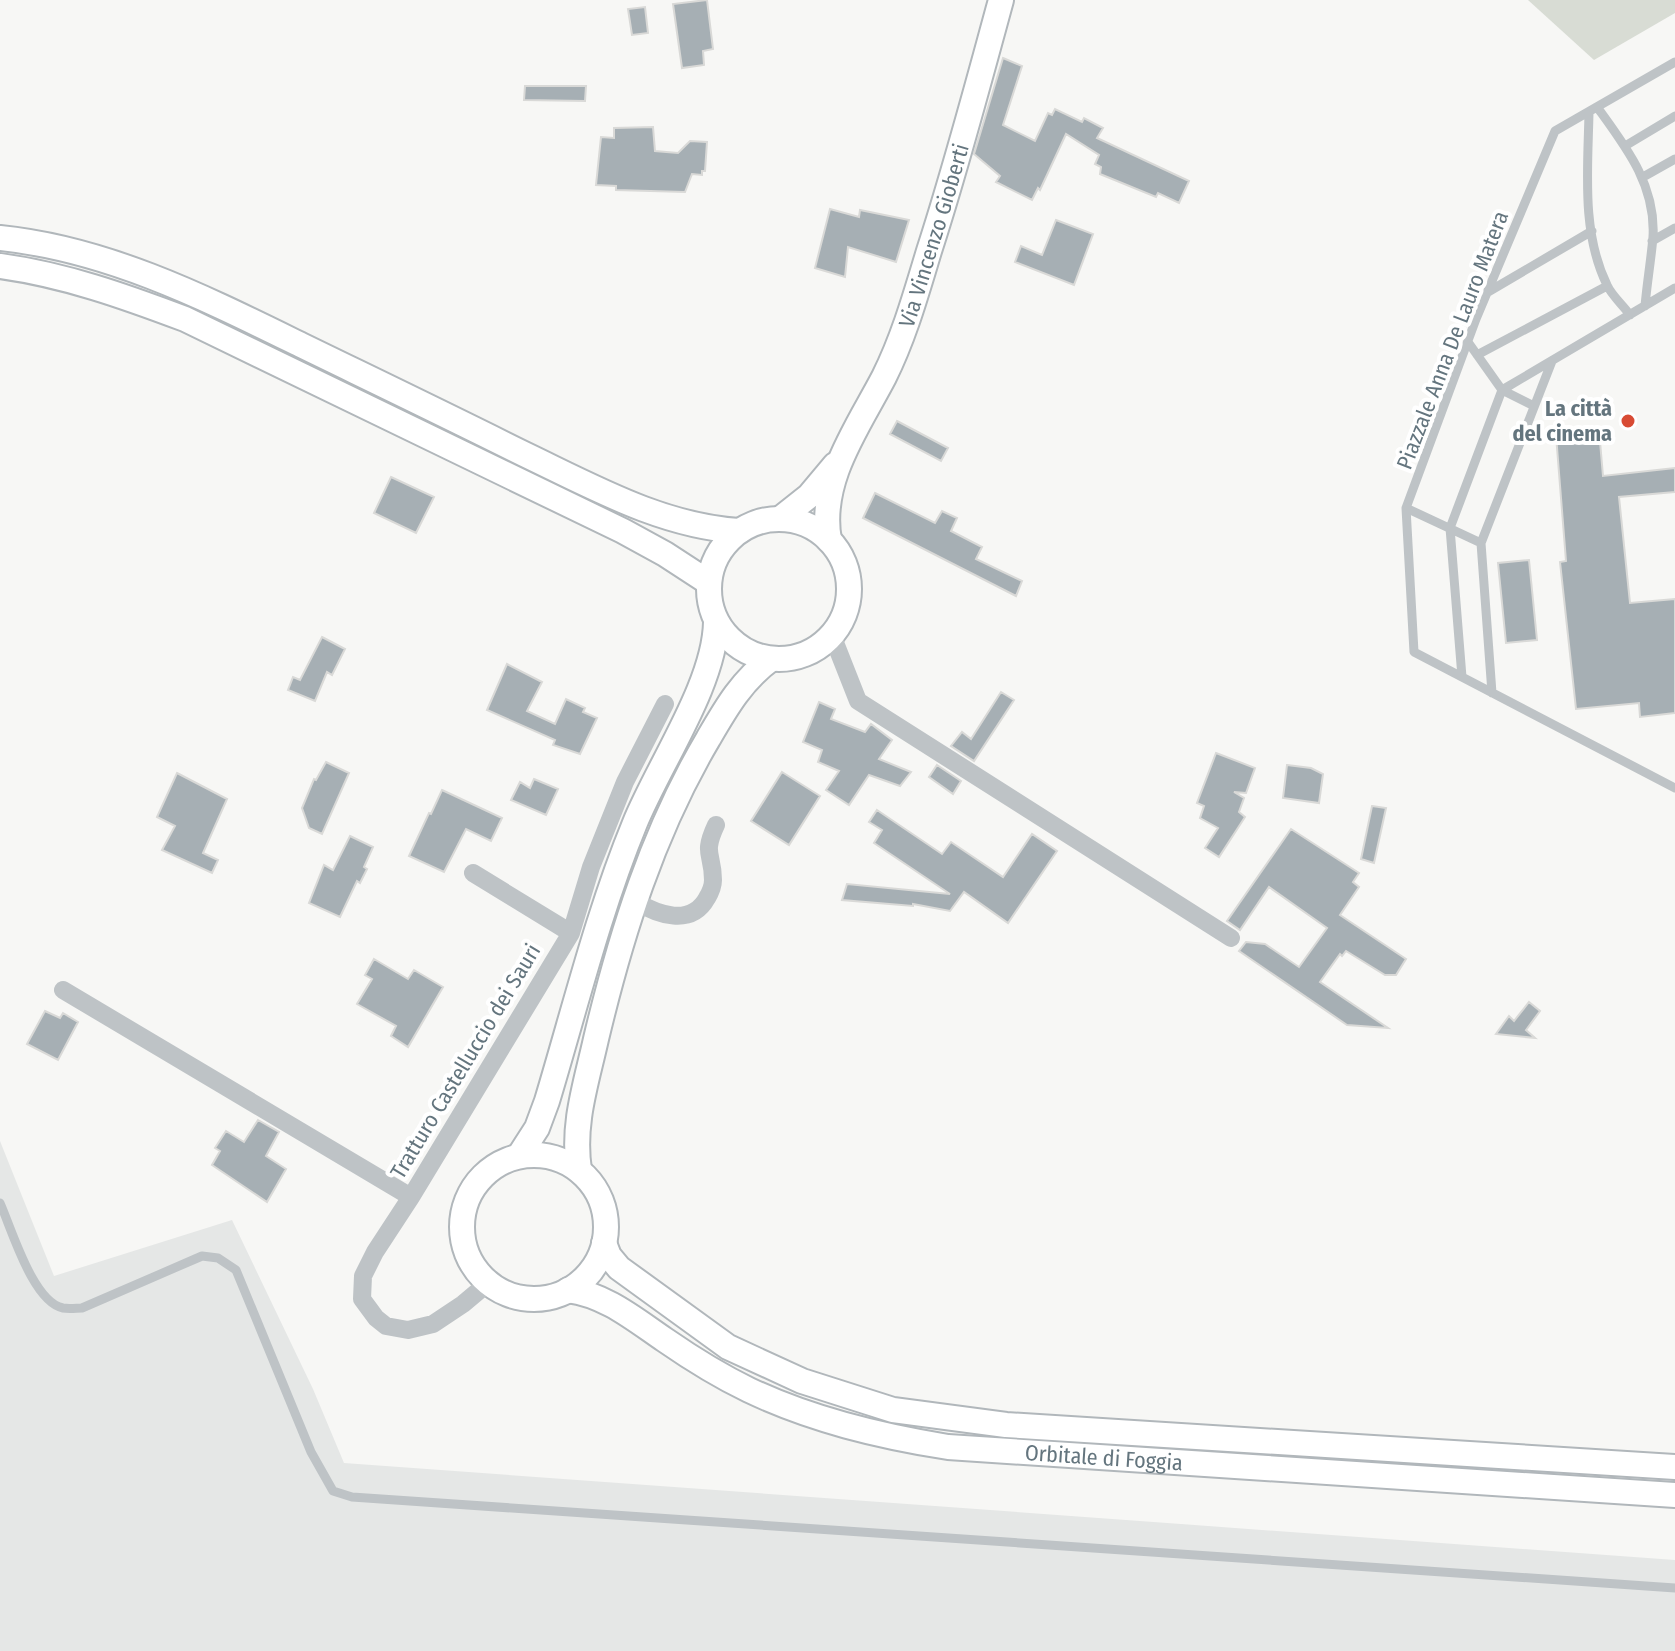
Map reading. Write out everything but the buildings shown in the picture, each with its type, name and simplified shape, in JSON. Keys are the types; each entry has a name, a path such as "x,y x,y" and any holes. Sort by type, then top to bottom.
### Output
{"main road":[{"name":"Via Vincenzo Gioberti","path":"780,519 809,496 839,460 886,373 904,331 943,207 1001,0"},
{"path":"0,238 32,241 126,265 241,316 610,495 687,525 739,531"},
{"path":"0,266 37,271 111,291 185,319 623,531 708,582"},
{"name":"Via Vincenzo Gioberti","path":"829,540 827,512 839,460"},
{"path":"519,1156 537,1128 547,1101 605,903 635,822 704,678 716,645 716,622 709,603 708,582 713,562 724,544 739,531 759,521 798,521 829,540 845,567 849,590 842,619 832,635 804,654 771,659 754,671 734,695 692,765 649,857 610,979 579,1107 576,1134 579,1170"},
{"path":"716,622 739,647 771,659"},
{"path":"538,1155 557,1159 579,1170 601,1201 605,1222 604,1243 597,1262 584,1278 568,1290 548,1297 527,1299 506,1294 488,1283 472,1266 463,1244 461,1222 467,1199 479,1179 497,1165 519,1156 538,1155"},
{"name":"Orbitale di Foggia","path":"604,1243 609,1256 619,1268 728,1347 802,1381 893,1410 1006,1425 1675,1467"},
{"name":"Orbitale di Foggia","path":"568,1290 598,1297 749,1390 828,1422 894,1438 948,1447 1675,1495"}],"street":[{"path":"832,635 858,701 1231,938"},
{"name":"Tratturo Castelluccio dei Sauri","path":"488,1283 433,1324 408,1330 386,1326 362,1299 363,1276 375,1252 571,933 591,867 625,782 665,704"},
{"path":"635,901 667,916 686,915 702,907 713,880 707,851 716,825"},
{"path":"473,873 571,933"},
{"path":"63,990 411,1197"}],"lane":[{"name":"Piazzale Anna De Lauro Matera","path":"1675,62 1555,131 1468,342 1406,508 1414,652 1675,788"},
{"path":"1593,109 1625,146 1643,177 1650,200 1652,241 1645,306"},
{"path":"1593,109 1587,199 1592,231 1607,286 1630,315"},
{"path":"1625,146 1675,116"},
{"path":"1643,177 1675,159"},
{"path":"1652,241 1675,228"},
{"path":"1488,292 1592,231"},
{"path":"1477,355 1607,286"},
{"path":"1462,677 1450,528 1502,390 1675,288"},
{"path":"1468,342 1502,390 1534,406"},
{"path":"1492,693 1481,543 1552,361"},
{"path":"1406,508 1481,543"},
{"path":"0,1203 37,1288 49,1301 63,1308 82,1308 202,1256 218,1258 236,1270 311,1452 333,1491 352,1497 1675,1588"}],"shaded area":[{"path":"1528,0 1675,0 1675,13 1594,60"},
{"path":"0,1141 54,1276 232,1220 313,1389 344,1463 1675,1560 1675,1651 0,1651"}],"place":[{"name":"La città del cinema","path":"1628,421"}]}
